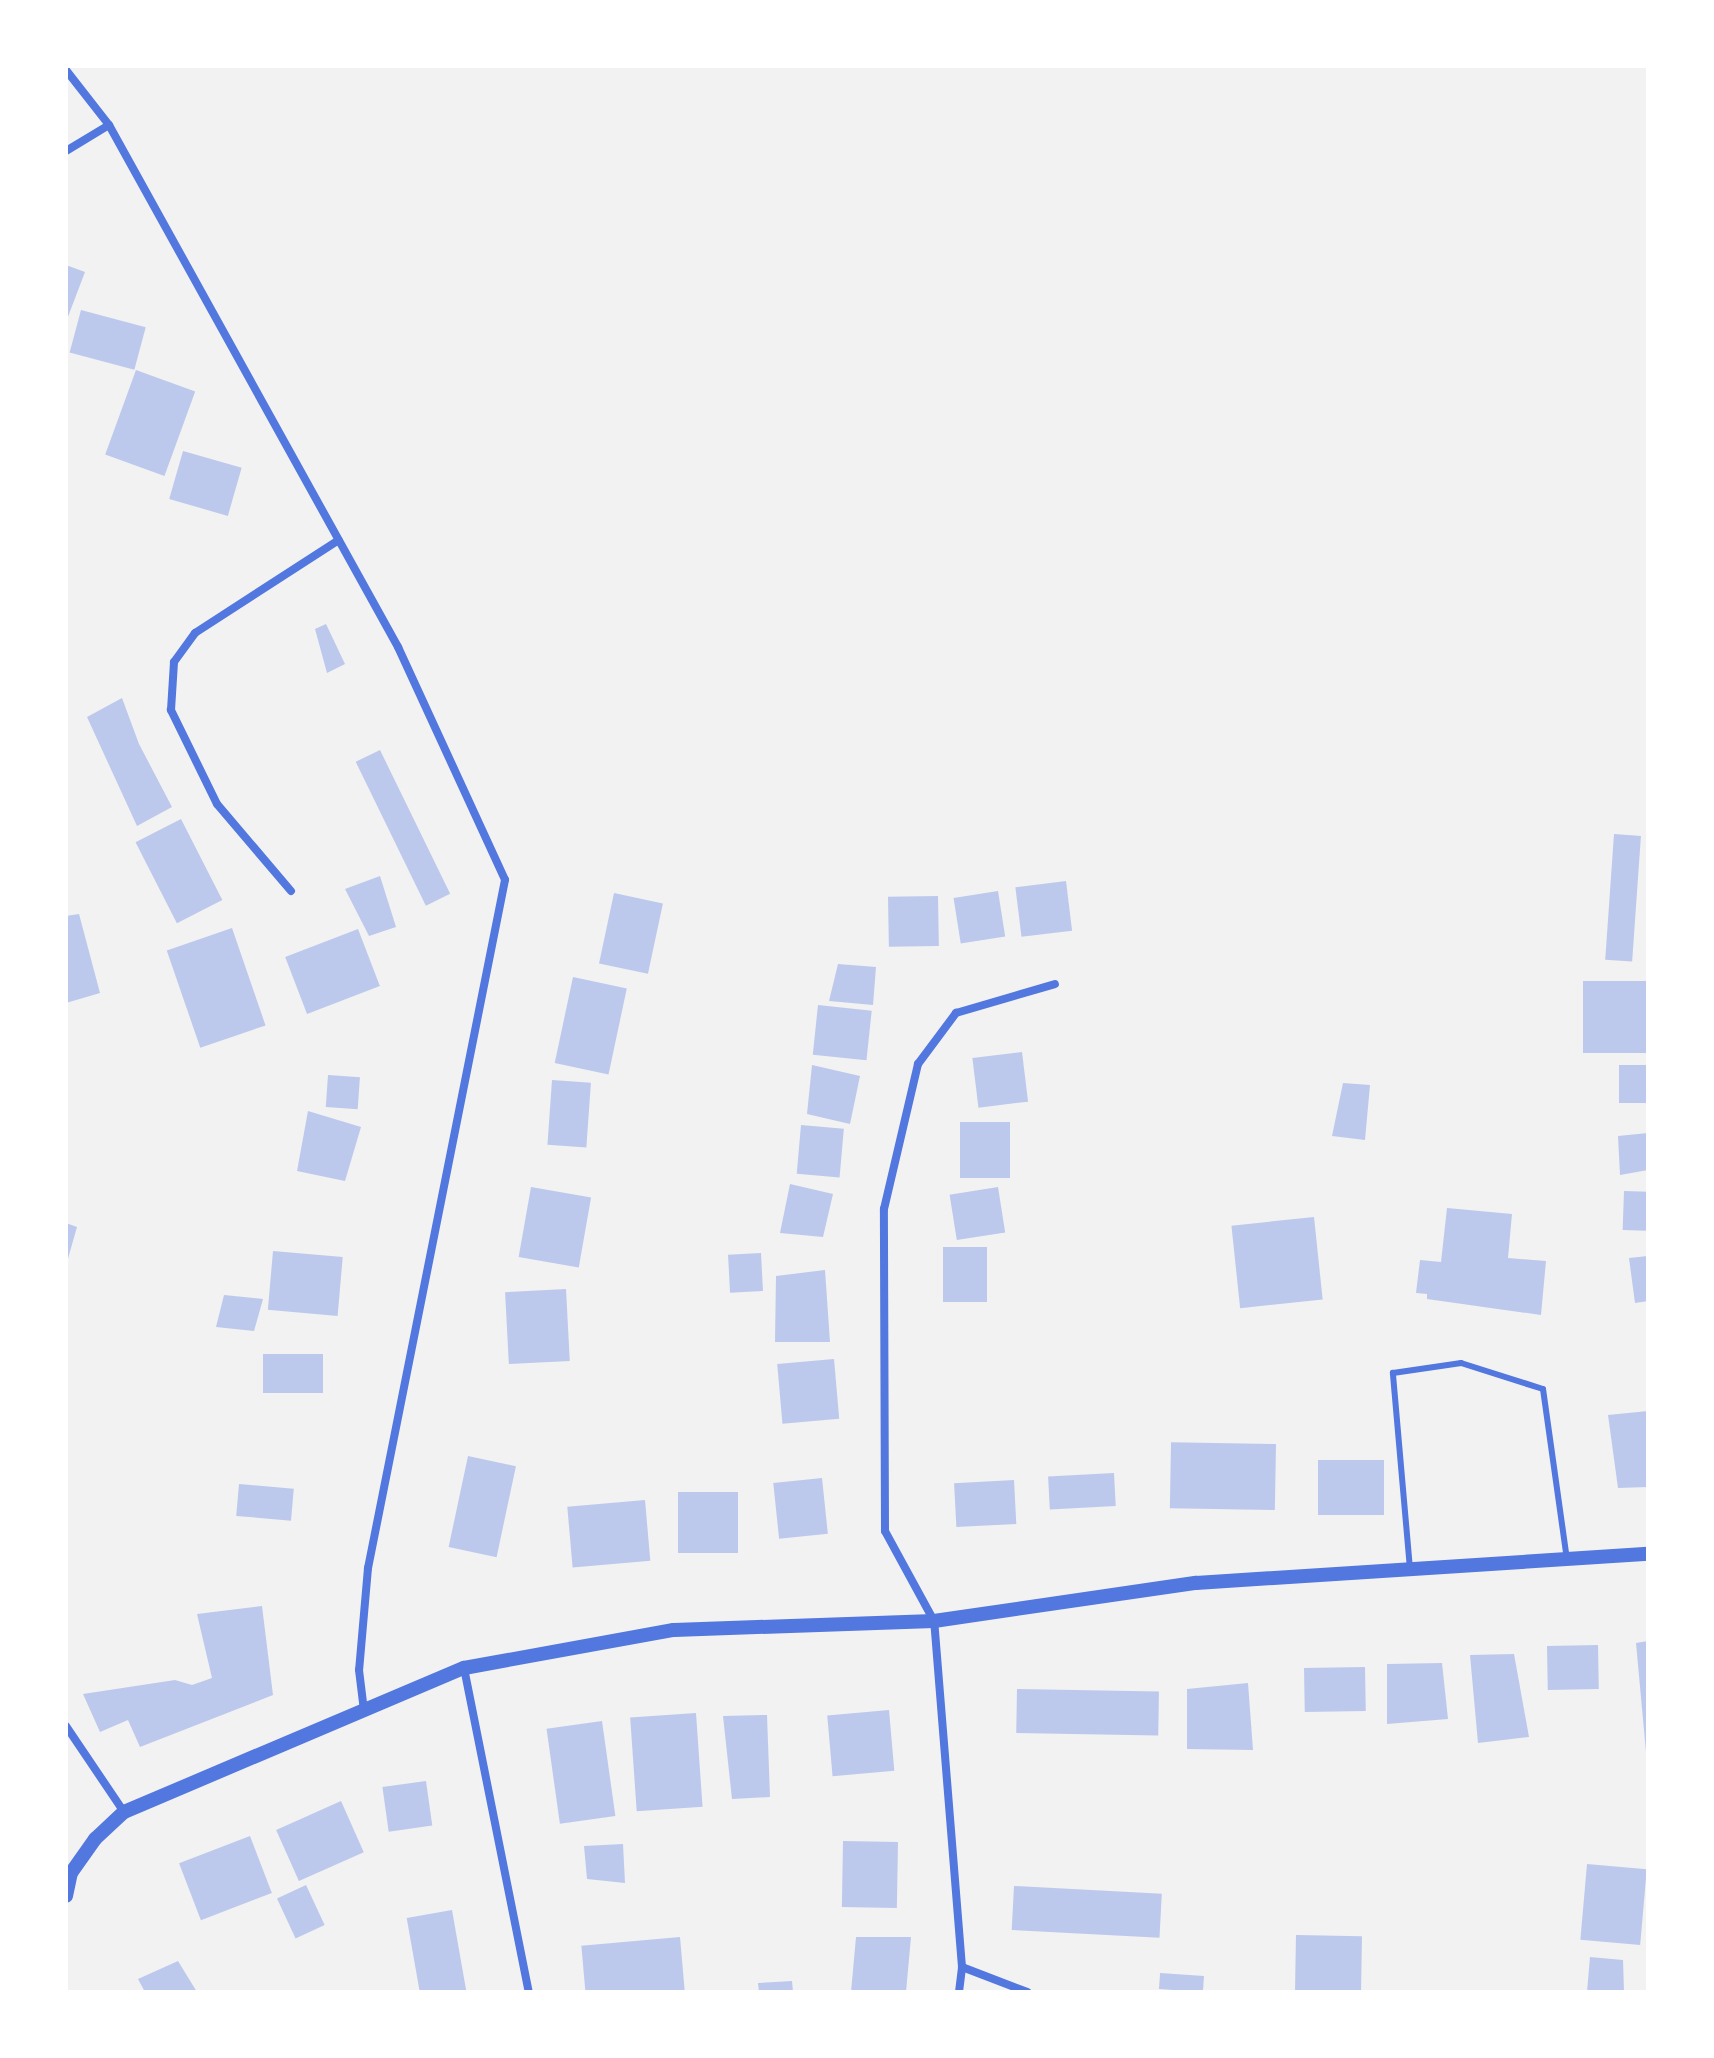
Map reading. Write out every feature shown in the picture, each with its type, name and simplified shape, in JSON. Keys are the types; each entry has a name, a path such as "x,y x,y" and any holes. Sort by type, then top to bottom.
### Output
{"street":[{"path":"66,70 109,125 398,647 505,880 368,1568 359,1670 364,1708"},
{"path":"66,151 109,125"},
{"path":"291,891 217,804 171,710 174,662 195,633 339,540"},
{"path":"959,1992 962,1967 934,1621 885,1531 884,1209 918,1064 956,1013 1055,984"},
{"path":"66,1896 71,1873 95,1839 124,1812 464,1668 674,1630 934,1621 1196,1583 1648,1554"},
{"path":"464,1668 529,1992"},
{"path":"66,1726 124,1812"},
{"path":"962,1967 1027,1992"}],"lane":[{"path":"1410,1569 1393,1373 1461,1363 1543,1389 1567,1559"}],"building":[{"path":"66,265 85,272 66,322"},
{"path":"81,310 146,327 134,370 70,353"},
{"path":"136,370 195,392 164,476 105,455"},
{"path":"183,451 242,468 228,516 169,499"},
{"path":"326,624 345,664 327,673 315,629"},
{"path":"122,698 139,744 172,807 137,826 87,717"},
{"path":"380,750 450,894 426,906 356,762"},
{"path":"181,819 222,900 177,923 136,842"},
{"path":"1614,834 1641,836 1632,962 1605,960"},
{"path":"380,876 396,927 369,936 345,889"},
{"path":"1066,881 1072,931 1021,937 1015,887"},
{"path":"998,891 1005,936 961,943 954,898"},
{"path":"614,893 663,903 648,974 599,963"},
{"path":"938,896 939,946 889,947 888,897"},
{"path":"79,914 100,993 66,1003 66,916"},
{"path":"232,928 266,1025 200,1048 167,950"},
{"path":"358,929 380,986 307,1014 285,957"},
{"path":"838,964 876,967 873,1005 829,1001"},
{"path":"573,977 627,988 609,1075 555,1063"},
{"path":"1583,981 1648,981 1648,1053 1583,1053"},
{"path":"818,1005 872,1011 866,1060 813,1055"},
{"path":"1022,1052 1028,1102 978,1108 972,1058"},
{"path":"812,1065 860,1076 850,1124 807,1114"},
{"path":"1619,1065 1648,1065 1648,1103 1619,1103"},
{"path":"328,1075 360,1077 358,1109 326,1107"},
{"path":"552,1080 591,1083 586,1148 547,1145"},
{"path":"1343,1083 1370,1085 1365,1140 1332,1136"},
{"path":"308,1111 361,1127 345,1181 297,1171"},
{"path":"960,1122 1010,1122 1010,1178 960,1178"},
{"path":"801,1125 844,1129 840,1178 797,1174"},
{"path":"1648,1133 1648,1170 1620,1175 1618,1136"},
{"path":"790,1184 833,1194 823,1237 780,1233"},
{"path":"531,1187 591,1198 579,1268 519,1257"},
{"path":"998,1187 1005,1232 957,1240 950,1195"},
{"path":"1624,1191 1648,1192 1647,1231 1623,1230"},
{"path":"1447,1208 1512,1214 1508,1258 1546,1261 1541,1315 1427,1299 1427,1294 1416,1293 1420,1260 1441,1262"},
{"path":"1314,1217 1323,1300 1240,1308 1231,1226"},
{"path":"66,1223 77,1227 67,1262 66,1262"},
{"path":"943,1247 987,1247 987,1302 943,1302"},
{"path":"273,1251 343,1257 338,1316 268,1310"},
{"path":"761,1253 763,1291 730,1293 728,1255"},
{"path":"1648,1256 1648,1301 1635,1303 1629,1258"},
{"path":"825,1270 830,1342 775,1342 776,1276"},
{"path":"566,1289 570,1361 509,1364 505,1292"},
{"path":"224,1295 263,1299 254,1331 216,1327"},
{"path":"263,1354 323,1354 323,1393 263,1393"},
{"path":"834,1359 839,1419 782,1424 777,1364"},
{"path":"1648,1411 1648,1487 1618,1488 1608,1415"},
{"path":"1171,1442 1276,1444 1275,1510 1170,1508"},
{"path":"468,1456 516,1466 497,1557 449,1547"},
{"path":"1318,1460 1384,1460 1384,1515 1318,1515"},
{"path":"1114,1473 1116,1506 1050,1509 1048,1476"},
{"path":"822,1478 828,1534 779,1539 773,1483"},
{"path":"1014,1480 1016,1524 956,1527 954,1483"},
{"path":"239,1484 294,1489 291,1521 236,1516"},
{"path":"678,1492 738,1492 738,1553 678,1553"},
{"path":"645,1500 650,1561 573,1568 567,1507"},
{"path":"262,1606 273,1695 140,1747 128,1720 100,1732 83,1694 175,1680 192,1685 212,1678 197,1614"},
{"path":"1648,1641 1648,1752 1646,1752 1636,1643"},
{"path":"1598,1645 1599,1689 1548,1690 1547,1646"},
{"path":"1514,1654 1529,1737 1478,1743 1470,1655"},
{"path":"1442,1663 1448,1719 1387,1724 1387,1664"},
{"path":"1365,1667 1366,1711 1305,1712 1304,1668"},
{"path":"1248,1683 1253,1750 1187,1749 1187,1689"},
{"path":"1017,1689 1159,1691 1158,1735 1016,1733"},
{"path":"889,1710 894,1771 833,1776 827,1715"},
{"path":"696,1713 703,1807 637,1811 630,1718"},
{"path":"767,1715 770,1797 732,1799 723,1716"},
{"path":"602,1721 615,1816 560,1824 547,1729"},
{"path":"426,1781 432,1826 389,1832 382,1787"},
{"path":"341,1801 364,1852 299,1881 276,1830"},
{"path":"250,1836 272,1893 201,1920 179,1863"},
{"path":"843,1841 898,1842 897,1908 842,1907"},
{"path":"623,1844 625,1883 587,1879 584,1846"},
{"path":"1587,1864 1647,1869 1640,1945 1580,1940"},
{"path":"306,1885 325,1925 296,1938 277,1899"},
{"path":"1014,1886 1162,1894 1159,1938 1012,1930"},
{"path":"452,1910 466,1992 420,1992 407,1918"},
{"path":"1296,1935 1362,1936 1361,1992 1295,1992"},
{"path":"680,1937 685,1992 585,1992 581,1946"},
{"path":"856,1937 911,1937 906,1992 851,1992"},
{"path":"1590,1957 1623,1960 1624,1992 1587,1992"},
{"path":"178,1961 197,1992 145,1992 138,1979"},
{"path":"1160,1973 1204,1976 1203,1992 1159,1989"},
{"path":"792,1981 793,1992 759,1992 758,1983"}]}
